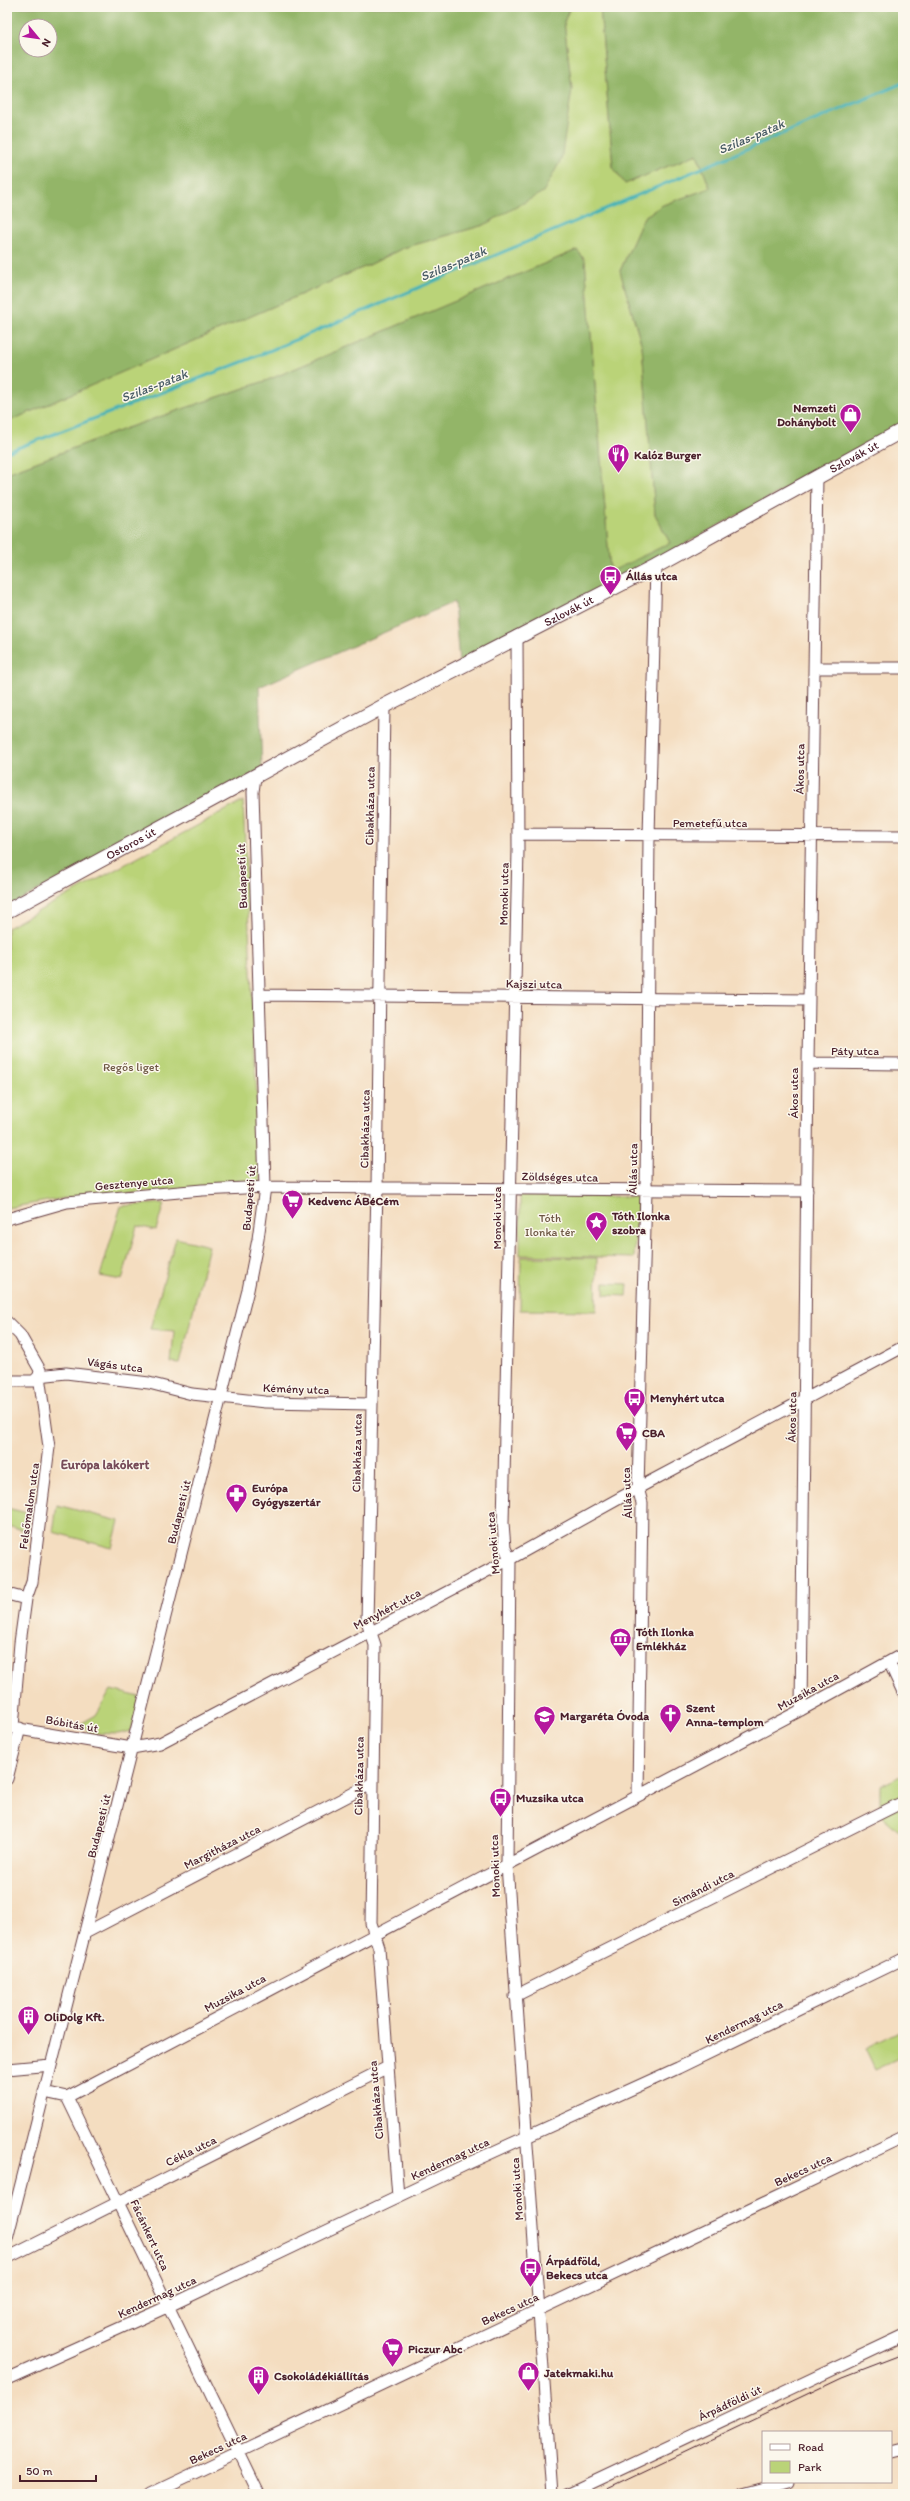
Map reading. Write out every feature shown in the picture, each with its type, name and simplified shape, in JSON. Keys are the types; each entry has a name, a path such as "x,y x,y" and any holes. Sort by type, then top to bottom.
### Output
{"main road":[{"name":"Szlovák út","path":"255,777 384,706 517,636 656,566 903,430"},
{"name":"Ostoros út","path":"7,911 255,777"}],"street":[{"name":"Ákos utca","path":"801,1710 806,1399 808,1063 816,668 817,476"},
{"name":"Állás utca","path":"638,1796 642,1503 638,1488 646,1190 649,836 656,566"},
{"name":"Monoki utca","path":"517,636 518,834 503,1523 505,1548 510,1559 507,1865 515,1996 527,2138 552,2494"},
{"path":"816,668 903,668"},
{"name":"Cibakháza utca","path":"384,706 377,1188 367,1621 372,1632 375,1645 371,1784 371,1923 379,1948 386,2068 398,2197"},
{"name":"Budapesti út","path":"7,2239 10,2215 44,2092 85,1933 248,1290 265,1187 253,792 255,777"},
{"name":"Pemetefű utca","path":"518,834 649,836 903,836"},
{"name":"Kajszi utca","path":"259,994 380,997 515,996 809,1000"},
{"name":"Páty utca","path":"808,1063 903,1064"},
{"name":"Zöldséges utca","path":"265,1187 807,1191"},
{"name":"Gesztenye utca","path":"7,1220 68,1202 202,1190 265,1187"},
{"name":"Felsőmalom utca","path":"7,1322 20,1335 40,1370 39,1376 48,1425 49,1458 32,1582 26,1599 20,1643 14,1727 7,1779"},
{"name":"Menyhért utca","path":"132,1748 160,1744 510,1559 638,1488 903,1347"},
{"name":"Vágás utca","path":"7,1381 34,1381 39,1376 66,1373 107,1376 149,1383 192,1394 221,1396"},
{"name":"Kémény utca","path":"221,1396 265,1402 371,1404"},
{"path":"7,1594 26,1599"},
{"name":"Muzsika utca","path":"67,2097 801,1710 903,1654"},
{"path":"889,1662 903,1692"},
{"name":"Bóbitás út","path":"14,1727 132,1748"},
{"name":"Margitháza utca","path":"85,1933 371,1784"},
{"name":"Simándi utca","path":"515,1996 903,1802"},
{"name":"Kendermag utca","path":"7,2379 169,2306 903,1959"},
{"path":"7,2069 51,2065"},
{"name":"Cékla utca","path":"7,2258 386,2068"},
{"path":"44,2092 67,2097"},
{"name":"Fácánkert utca","path":"67,2097 119,2201 238,2453 259,2494"},
{"name":"Bekecs utca","path":"150,2494 903,2137"},
{"name":"Árpádföldi út","path":"568,2494 903,2336"},
{"path":"892,2453 903,2450"},
{"path":"743,2494 783,2483"}],"green space":[{"path":"7,7 570,7 564,22 572,89 561,160 543,192 484,225 403,248 369,265 7,422"},
{"path":"570,7 600,7 613,167 625,184 697,154 710,188 663,205 644,217 620,271 642,346 655,514 670,543 610,572 585,260 577,250 268,380 127,428 7,473 7,422 369,265 403,248 484,225 572,89 564,22"},
{"path":"600,7 903,7 903,424 654,561 459,662 454,602 259,687 262,769 7,907 7,473 127,428 268,380 577,250 585,260 610,572 670,543 655,514 642,346 620,271 644,217 663,205 710,188 697,154 625,184 613,167"},
{"name":"Regős liget","path":"243,801 261,1185 66,1198 7,1208 7,928"},
{"name":"Tóth Ilonka tér","path":"520,1194 638,1197 634,1258 520,1255"},
{"path":"164,1203 156,1230 137,1226 122,1280 100,1276 121,1206"},
{"path":"176,1238 209,1246 180,1364 171,1363 174,1331 150,1329"},
{"path":"521,1257 597,1258 596,1311 520,1310"},
{"path":"604,1283 628,1284 627,1296 604,1295"},
{"path":"57,1505 119,1521 112,1548 53,1532"},
{"path":"7,1508 27,1513 23,1530 7,1526"},
{"path":"111,1690 140,1697 131,1731 118,1734 89,1733 82,1723 96,1715"},
{"path":"903,1775 903,1835 880,1814 880,1786"},
{"path":"901,2030 903,2035 903,2056 875,2069 865,2048"}],"waterway":[{"name":"Szilas-patak","path":"7,452 250,359 903,83"}],"tram line":[{"path":"597,2494 843,2377 903,2354"}],"place":[{"name":"Nemzeti Dohánybolt","path":"851,434"},
{"name":"Kalóz Burger","path":"618,474"},
{"name":"Állás utca","path":"611,596"},
{"name":"Kedvenc ÁBéCém","path":"292,1220"},
{"name":"Tóth Ilonka szobra","path":"597,1242"},
{"name":"Menyhért utca","path":"634,1418"},
{"name":"CBA","path":"627,1452"},
{"name":"Európa Gyógyszertár","path":"237,1514"},
{"name":"Tóth Ilonka Emlékház","path":"620,1658"},
{"name":"Szent Anna-templom","path":"670,1734"},
{"name":"Margaréta Óvoda","path":"544,1736"},
{"name":"Muzsika utca","path":"500,1818"},
{"name":"OliDolg Kft.","path":"28,2036"},
{"name":"Árpádföld, Bekecs utca","path":"530,2288"},
{"name":"Piczur Abc","path":"392,2368"},
{"name":"Jatekmaki.hu","path":"529,2392"},
{"name":"Csokoládékiállítás","path":"259,2396"}],"district":[{"name":"Európa lakókert","path":"105,1464"}]}
